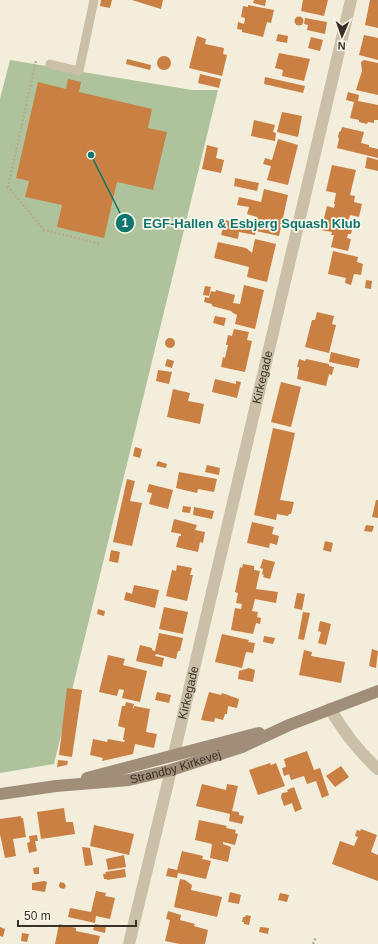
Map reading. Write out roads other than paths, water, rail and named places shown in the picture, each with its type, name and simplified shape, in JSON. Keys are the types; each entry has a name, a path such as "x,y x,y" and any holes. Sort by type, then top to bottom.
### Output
{"street":[{"name":"Kirkegade","path":"174,754 351,0"},
{"name":"Strandby Kirkevej","path":"0,794 56,786 128,780 171,770 242,747 289,725 378,692"},
{"path":"330,709 346,736 378,769"},
{"name":"Strandby Kirkevej","path":"56,786 289,725"},
{"path":"129,944 171,770"}],"lane":[{"path":"50,64 79,71 94,0"}],"place":[{"name":"EGF-Hallen & Esbjerg Squash Klub","path":"91,155"}]}
